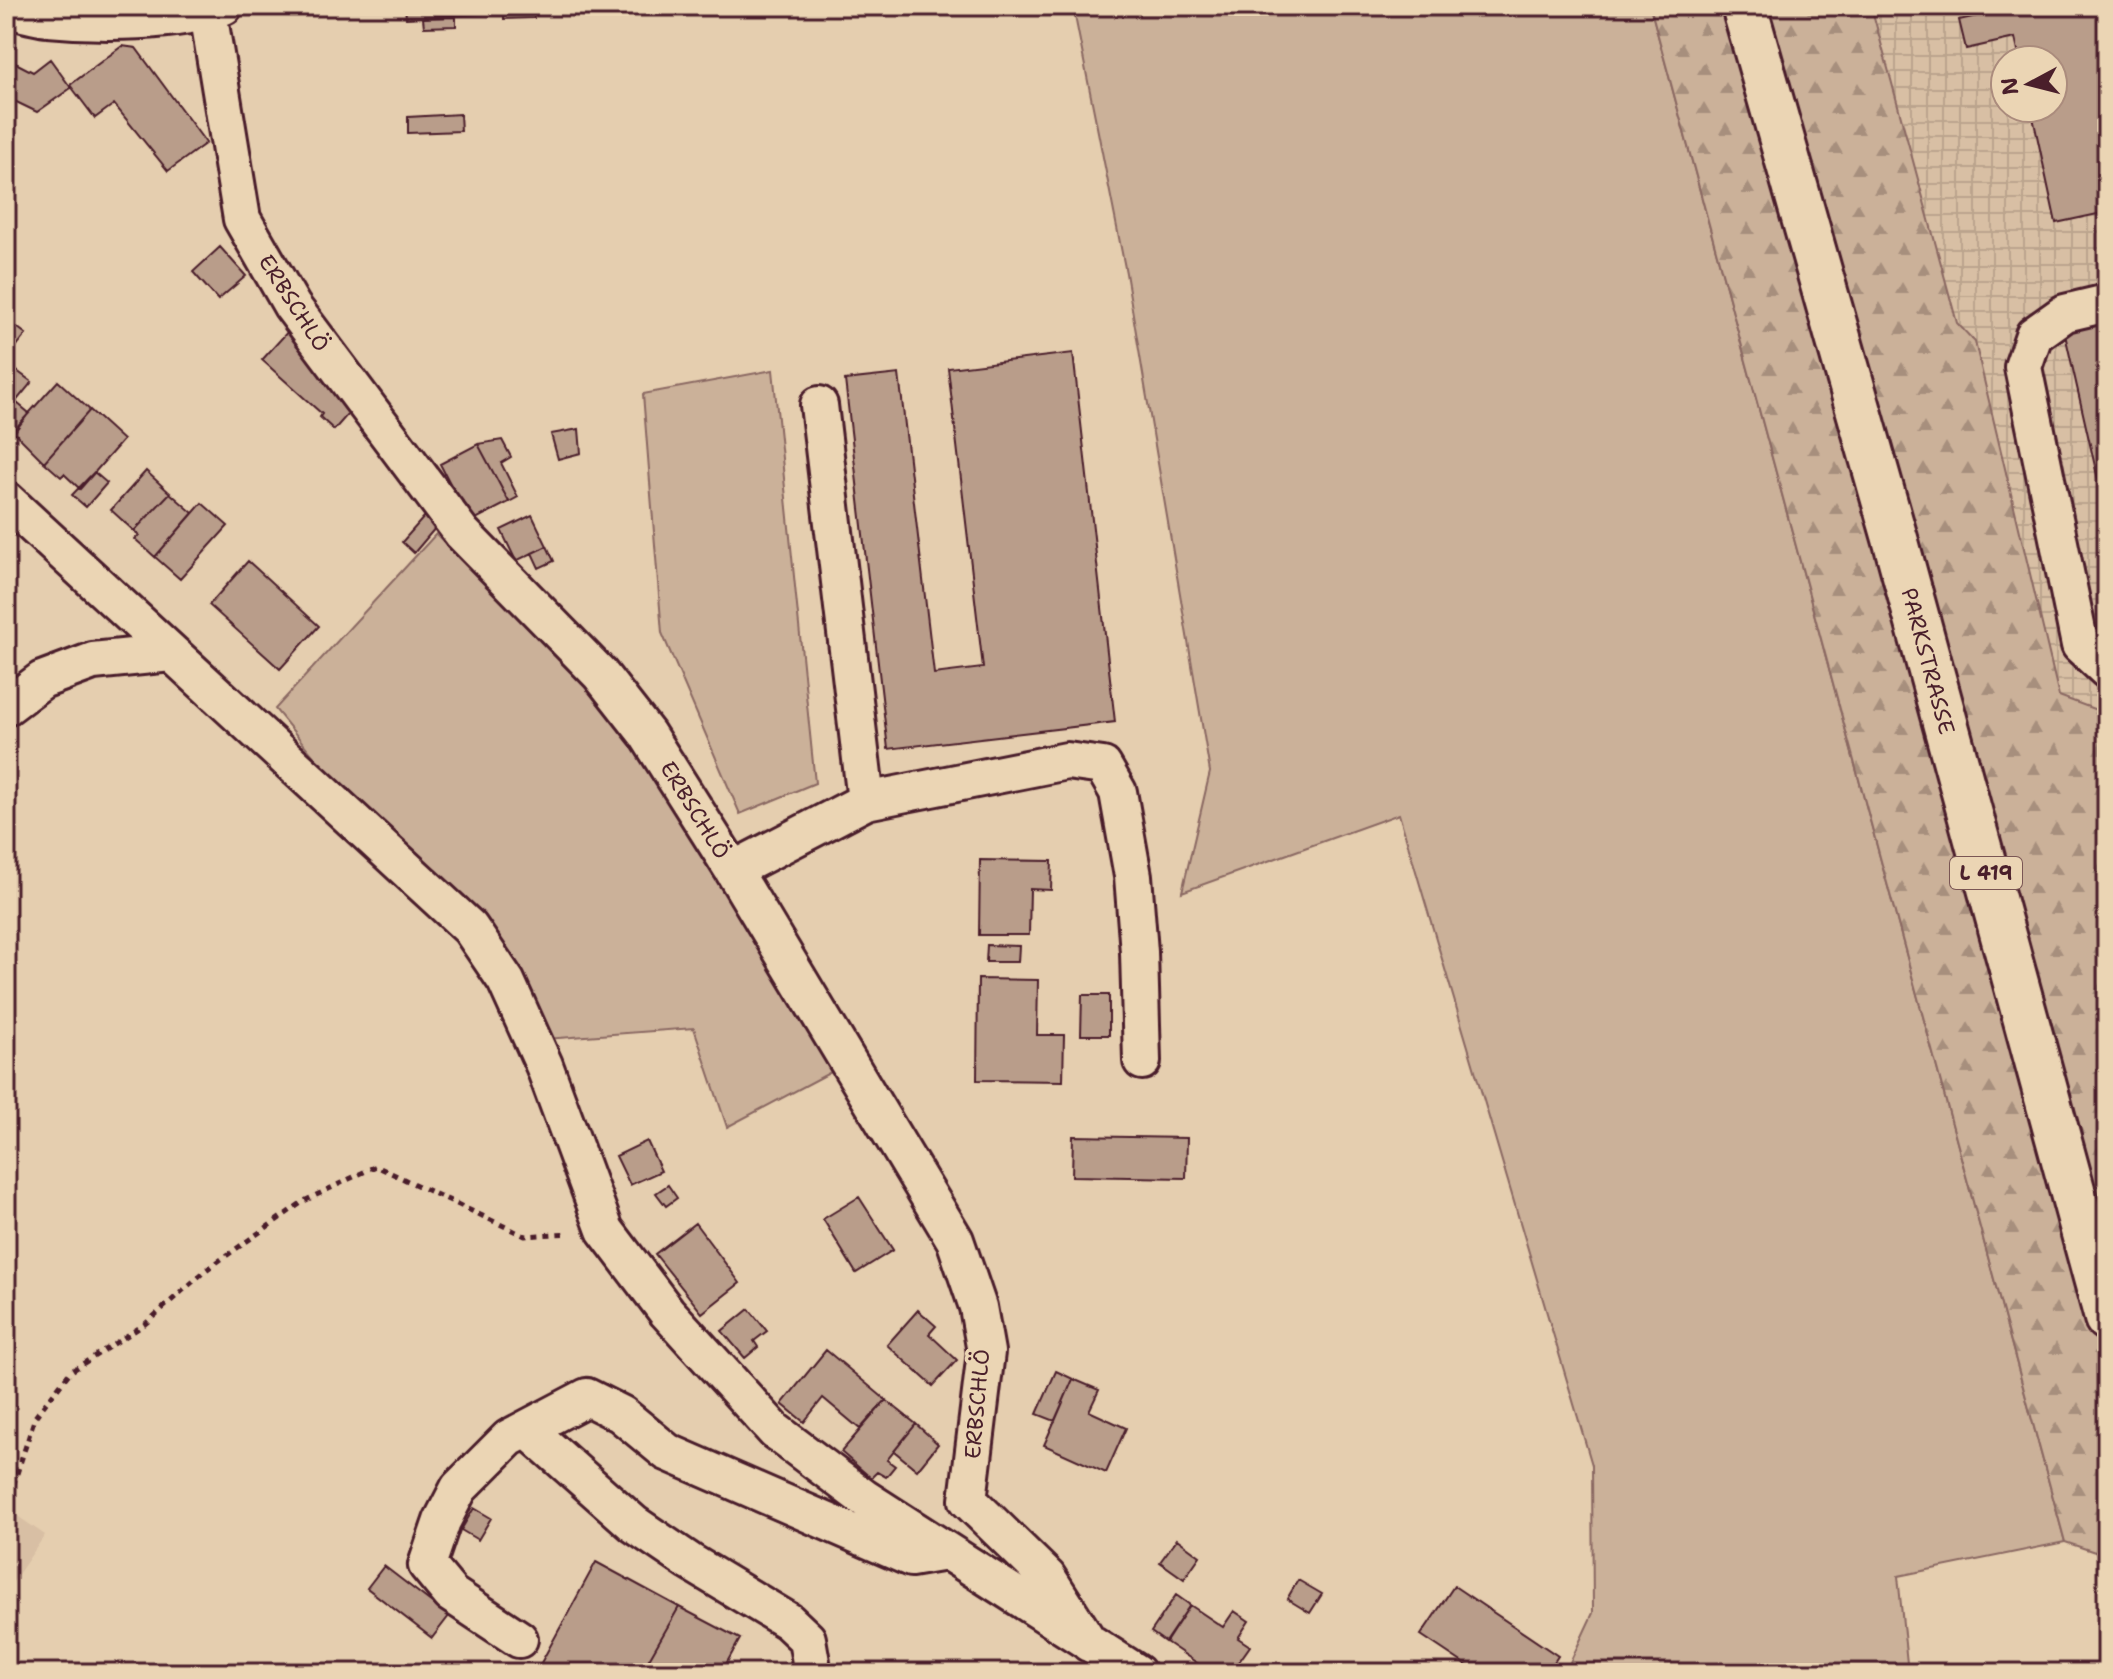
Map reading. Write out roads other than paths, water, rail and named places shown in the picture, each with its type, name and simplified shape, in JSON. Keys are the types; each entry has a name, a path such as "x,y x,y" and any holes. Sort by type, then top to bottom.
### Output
{"main road":[{"name":"PARKSTRASSE","path":"1744,6 1896,542 2107,1318"}],"street":[{"name":"ERBSCHLÖ","path":"6,8 47,18 124,21 216,9 242,219 292,306 462,533 600,674 647,734 733,870 955,1240 978,1307 986,1352 968,1500 1047,1577 1089,1643"},
{"path":"2107,303 2065,313 2034,335 2023,367 2080,645 2107,670"},
{"path":"819,405 866,801"},
{"name":"ERBSCHLÖ","path":"6,500 470,928 513,995 544,1065 605,1230 667,1312 775,1431 864,1498 1137,1673"},
{"path":"6,707 42,680 93,661 171,653"},
{"path":"733,870 866,801 1067,761 1103,766 1118,792 1133,876 1142,1061"},
{"path":"519,1639 451,1594 427,1565 442,1521 459,1488 509,1438 587,1397 621,1414 667,1452 896,1552 911,1558 946,1552"},
{"path":"527,1429 634,1524 788,1621 807,1639 811,1662 808,1673"}]}
